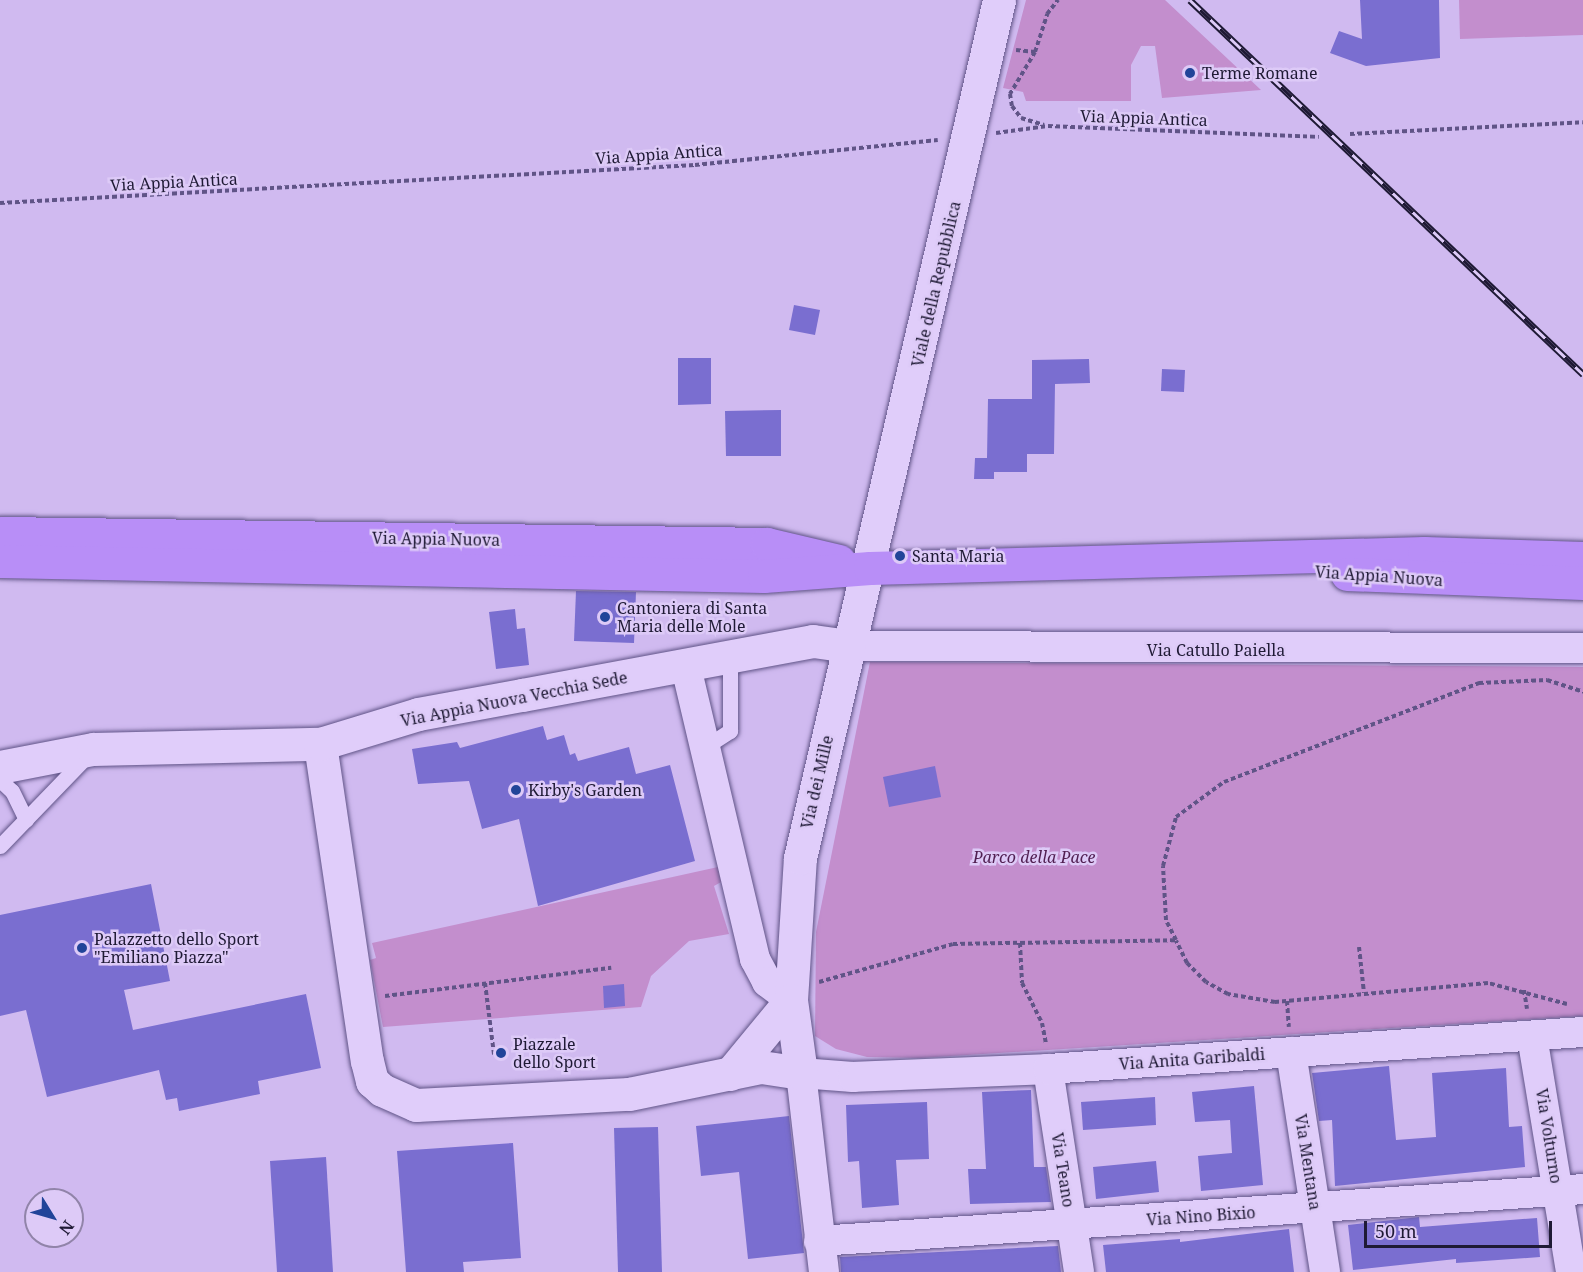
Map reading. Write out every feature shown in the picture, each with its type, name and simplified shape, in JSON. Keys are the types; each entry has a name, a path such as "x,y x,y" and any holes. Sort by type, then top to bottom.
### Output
{"main road":[{"name":"Via Appia Nuova","path":"0,533 767,544 870,568"},
{"name":"Via Appia Nuova","path":"0,561 764,576 870,568 1424,553 1583,558"},
{"name":"Via Appia Nuova","path":"1175,561 1424,580 1583,583"}],"street":[{"name":"Viale della Repubblica","path":"870,568 971,136 999,0"},
{"path":"813,641 870,568"},
{"name":"Via dei Mille","path":"824,1272 791,992 800,858 849,646 870,568"},
{"name":"Via Appia Nuova Vecchia Sede","path":"0,767 93,749 320,744 418,714 813,641 849,646"},
{"name":"Via Catullo Paiella","path":"849,646 1583,648"},
{"path":"686,666 755,959 767,982 791,992 730,1074"},
{"path":"320,744 372,1081 399,1100 416,1105 628,1094 761,1067 801,1073"},
{"name":"Via Anita Garibaldi","path":"801,1073 853,1077 1048,1069 1583,1032"},
{"name":"Via Volturno","path":"1532,1036 1570,1190 1571,1272"},
{"name":"Via Mentana","path":"1291,1052 1325,1272"},
{"name":"Via Teano","path":"1048,1069 1079,1272"},
{"name":"Via Nino Bixio","path":"819,1241 1071,1226 1570,1190"}],"lane":[{"path":"705,747 730,731 730,658"},
{"path":"0,846 93,749"},
{"path":"0,780 12,791 26,820"}],"path":[{"path":"1048,126 1021,118 1012,106 1010,94 1035,52 1047,14 1058,0"},
{"path":"991,47 1035,52"},
{"path":"1350,134 1583,122"},
{"name":"Via Appia Antica","path":"0,204 695,165 1048,126 1318,137"},
{"path":"1575,1004 1488,982 1248,1000 1206,982 1187,963 1176,940 1163,893 1166,843 1176,817 1201,794 1479,683 1547,680 1583,692"},
{"path":"791,992 953,944 1176,940"},
{"path":"1020,943 1022,983 1037,1009 1046,1039"},
{"path":"1359,947 1364,993"},
{"path":"358,1000 610,968"},
{"path":"485,983 494,1054"}],"green space":[{"path":"1026,0 1165,0 1261,90 1162,98 1155,46 1141,46 1131,65 1131,101 1026,101 1023,92 1003,88"},
{"path":"1459,0 1583,0 1583,35 1460,39"},
{"name":"Parco della Pace","path":"870,662 1583,667 1583,1016 920,1058 867,1057 836,1049 815,1036 816,932"},
{"path":"718,867 721,882 714,886 729,934 689,941 651,976 641,1007 383,1027 370,960 376,958 372,943"}],"building":[{"path":"1360,0 1439,0 1440,58 1366,66 1330,53 1339,31 1362,39"},
{"path":"794,305 820,310 815,335 789,330"},
{"path":"678,358 711,358 711,404 678,405"},
{"path":"1089,359 1090,383 1055,384 1054,454 1027,454 1027,472 994,472 994,479 974,479 975,458 987,458 988,399 1032,399 1032,360"},
{"path":"1162,369 1185,370 1184,392 1161,391"},
{"path":"781,410 781,456 726,456 725,411"},
{"name":"Cantoniera di Santa Maria delle Mole","path":"576,591 636,592 634,643 574,641"},
{"path":"515,609 517,629 525,628 529,665 496,669 489,612"},
{"path":"543,726 547,740 564,735 570,755 575,753 578,761 629,747 636,774 670,765 695,861 538,906 519,819 482,829 469,781 418,784 412,749 457,742 460,748"},
{"path":"935,766 941,797 889,807 883,777"},
{"path":"151,884 170,981 124,990 133,1030 306,994 321,1068 258,1081 260,1094 179,1111 177,1098 166,1100 159,1070 47,1097 26,1010 0,1016 0,915"},
{"path":"624,984 625,1006 604,1008 603,986"},
{"path":"1389,1066 1396,1140 1436,1137 1432,1073 1506,1068 1509,1127 1522,1126 1525,1167 1335,1186 1332,1120 1319,1121 1312,1073"},
{"path":"1254,1086 1263,1185 1201,1191 1198,1156 1232,1153 1230,1120 1195,1122 1192,1092"},
{"path":"1031,1090 1034,1167 1046,1167 1051,1202 970,1204 968,1169 986,1169 982,1092"},
{"path":"1155,1097 1156,1125 1083,1130 1081,1102"},
{"path":"927,1102 929,1159 896,1160 899,1205 862,1208 859,1161 848,1162 846,1105"},
{"path":"789,1116 804,1253 748,1259 739,1172 701,1176 696,1126"},
{"path":"658,1127 662,1272 618,1272 614,1128"},
{"path":"513,1143 521,1258 463,1262 464,1272 406,1272 397,1151"},
{"path":"326,1157 333,1272 277,1272 270,1161"},
{"path":"1156,1161 1159,1192 1096,1199 1093,1167"},
{"path":"1419,1217 1420,1227 1537,1218 1540,1257 1456,1263 1456,1259 1353,1270 1348,1225"},
{"path":"1289,1229 1294,1272 1106,1272 1103,1245 1180,1239 1180,1242"},
{"path":"1058,1246 1061,1272 841,1272 840,1257"}],"railway":[{"path":"1190,0 1583,374"}],"place":[{"name":"Terme Romane","path":"1190,73"},
{"name":"Santa Maria","path":"900,556"},
{"name":"Cantoniera di Santa Maria delle Mole","path":"605,617"},
{"name":"Kirby's Garden","path":"516,790"},
{"name":"Palazzetto dello Sport \"Emiliano Piazza\"","path":"82,948"},
{"name":"Piazzale dello Sport","path":"501,1053"}]}
